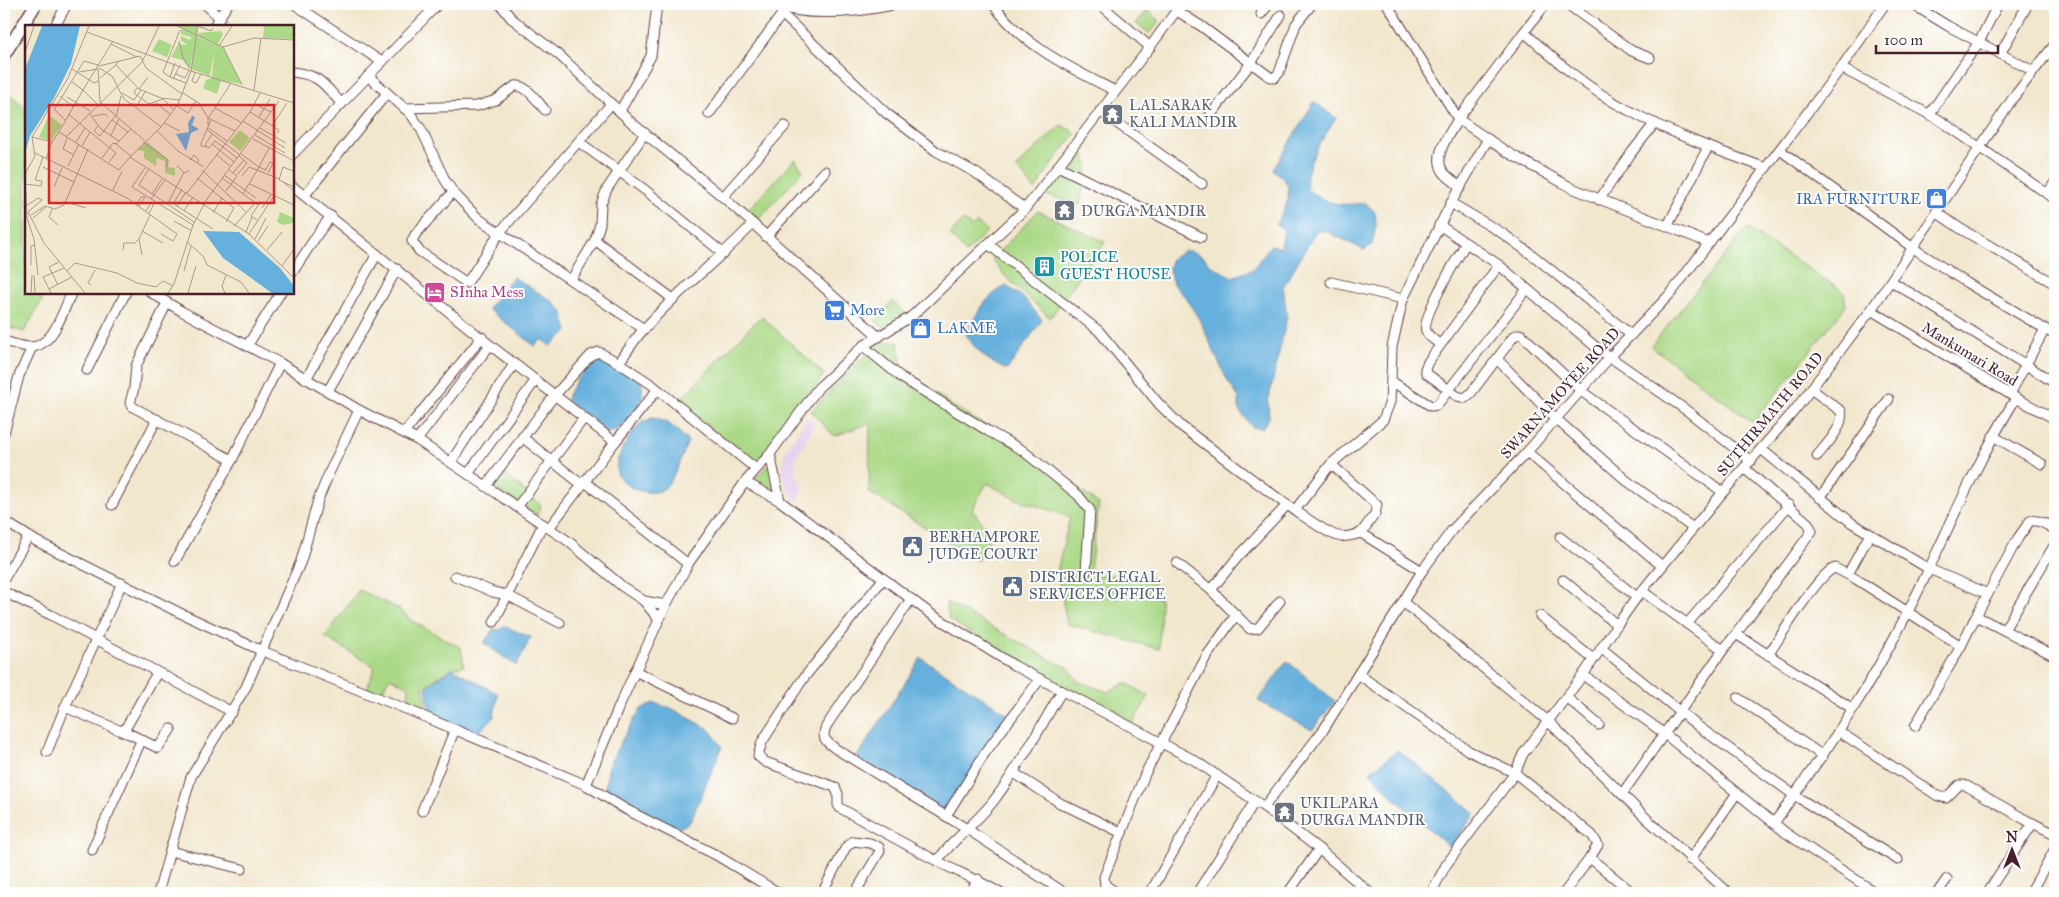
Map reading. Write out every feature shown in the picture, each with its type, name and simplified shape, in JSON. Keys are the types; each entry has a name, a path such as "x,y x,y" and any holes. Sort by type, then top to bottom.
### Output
{"street":[{"path":"26,25 36,4"},
{"path":"56,25 66,4"},
{"path":"205,4 220,18"},
{"path":"215,25 228,4"},
{"path":"294,4 382,62"},
{"path":"294,153 438,4"},
{"path":"500,4 512,18 559,55 645,134 723,197 879,336"},
{"path":"620,111 651,56 658,4"},
{"path":"771,4 784,12 886,113 936,151 976,173 1025,209"},
{"path":"709,114 784,12 807,8 839,12 898,4"},
{"path":"993,4 1023,36 1055,59 1116,91"},
{"path":"1100,4 1150,47"},
{"path":"1261,14 1269,4"},
{"path":"586,785 659,620 688,564 745,482 770,454 818,388 863,346 912,316 1025,209 1179,8 1270,77 1276,78 1296,24 1312,4"},
{"path":"1387,4 1458,119 1507,152 1570,186 1600,200 1668,225 1709,244"},
{"path":"1461,187 1445,174 1440,161 1444,144 1458,119 1546,4"},
{"path":"1567,4 1632,51 1650,58"},
{"name":"SWARNAMOYEE ROAD","path":"1264,807 1324,729 1422,571 1452,530 1527,452 1610,357 1672,292 1841,68 1885,4"},
{"path":"1912,4 1948,26 2033,72"},
{"path":"1928,115 1979,42 1998,4"},
{"path":"2000,54 2028,4"},
{"path":"1209,117 1251,63 1281,15"},
{"path":"4,54 24,28"},
{"path":"1524,32 1563,67 1608,99 1708,147 1766,168"},
{"path":"1871,310 1979,149 2055,44"},
{"path":"1841,68 1938,119 1979,149 2051,196 2055,182"},
{"path":"294,72 310,74 318,78 342,104"},
{"path":"368,76 404,108 421,129 445,180 453,192 479,218 644,330"},
{"path":"404,108 477,106 496,100 518,85 524,88 546,110"},
{"path":"305,196 387,93"},
{"path":"453,192 413,238 413,244 419,251 467,283 500,232 611,104"},
{"path":"1100,110 1202,184"},
{"path":"1600,200 1632,152 1655,123"},
{"path":"723,197 785,126"},
{"path":"571,280 595,240 600,224 602,200 619,171 645,134"},
{"path":"1211,590 1238,558 1291,508 1331,464 1383,420 1390,402 1392,347 1403,299 1450,203 1488,139"},
{"path":"578,142 646,190 724,254"},
{"path":"1668,225 1708,147"},
{"path":"1780,150 1902,238 1912,248 2055,335"},
{"path":"1058,166 1201,237"},
{"path":"766,237 825,171"},
{"path":"294,188 535,381 615,442"},
{"path":"1450,203 1502,233 1535,257 1631,335"},
{"path":"1936,212 1961,229 2055,284"},
{"path":"294,270 331,216"},
{"path":"618,363 644,330 673,299 724,254 753,224"},
{"path":"1439,225 1499,265 1597,348 1686,410 1751,461"},
{"path":"595,240 673,299"},
{"path":"1440,344 1430,336 1426,330 1425,322 1430,308 1466,243"},
{"path":"988,244 1098,332 1159,404 1181,426 1291,508 1338,536 1361,533 1375,514 1377,505 1331,464"},
{"path":"306,378 377,254"},
{"path":"1499,265 1428,362 1425,369 1430,376 1459,397 1468,397 1497,359 1556,419 1628,481 1692,528"},
{"path":"328,392 397,269"},
{"path":"1891,281 2055,383"},
{"path":"1331,282 1403,299"},
{"path":"1391,381 1431,406 1437,404 1527,289"},
{"path":"4,341 32,347 39,345 53,332 71,294"},
{"path":"87,370 125,294"},
{"path":"156,294 168,303 280,363 359,410 417,440 451,462 546,526 644,601 659,620"},
{"path":"247,346 280,294"},
{"path":"168,303 138,360 134,388 130,400 133,407 232,460"},
{"name":"SUTHIRMATH ROAD","path":"1497,359 1514,336 1522,335 1580,391 1723,492 1811,389 1871,310"},
{"name":"Mankumari Road","path":"1871,310 2013,396 2055,419"},
{"path":"1774,823 1823,756 1853,709 1908,613 2013,396 2024,365 2045,329"},
{"path":"404,433 482,338"},
{"path":"417,440 490,345"},
{"path":"863,346 902,378 1022,450 1078,495 1090,510 1086,572"},
{"path":"4,433 17,383 32,347"},
{"path":"486,486 554,396 591,354 595,352 604,354 657,390 756,469"},
{"path":"175,561 232,460 280,363"},
{"path":"451,462 514,364"},
{"path":"468,474 535,381"},
{"path":"1811,389 1841,411 1842,414 1839,426 1817,456"},
{"path":"494,622 546,526 657,390"},
{"path":"1820,498 1889,399"},
{"path":"158,893 191,778 246,686 260,650 301,561 318,500 330,470 359,410"},
{"path":"517,507 584,418"},
{"path":"112,505 157,419"},
{"path":"1993,436 2042,464"},
{"path":"522,437 688,564"},
{"path":"1761,449 1852,523 1929,570 1988,594"},
{"path":"1527,452 1662,566"},
{"path":"770,454 780,501"},
{"path":"1622,794 1723,650 1811,535 1811,528 1808,523 1744,468"},
{"path":"745,482 780,501 930,614 1040,680 1194,760 1217,775 1264,807 1370,893"},
{"path":"1431,893 1446,866 1515,773 1524,754 1583,675 1617,625 1692,528 1723,492"},
{"path":"1687,624 1788,505"},
{"path":"1915,726 1961,646 2018,538 2030,521 2042,522 2055,530"},
{"path":"4,522 28,537 122,582 178,612 260,650 455,729 586,785 627,810 716,855 779,893"},
{"path":"1361,533 1422,571"},
{"path":"1848,574 1870,534"},
{"path":"4,579 28,537"},
{"path":"1560,537 1723,650"},
{"path":"2004,630 2055,544"},
{"path":"1177,562 1211,590 1250,629 1256,629 1280,601"},
{"path":"1768,655 1814,587 1830,569 1835,568 1848,574 1961,646"},
{"path":"455,576 493,592 507,595 560,623"},
{"path":"884,579 803,679 762,742 758,756 765,762 835,787 840,808 937,861 978,879 1000,893"},
{"path":"1563,580 1617,625"},
{"path":"47,752 65,707 122,582"},
{"path":"4,592 51,615 232,712"},
{"path":"911,599 827,725 823,736 836,749 967,829 1065,893"},
{"path":"644,601 666,606"},
{"path":"1403,602 1548,721 1690,860 1729,893"},
{"path":"1117,893 1105,885 1104,880 1145,774 1206,657 1236,615"},
{"path":"1540,616 1593,659"},
{"path":"1976,616 2055,656"},
{"path":"1736,634 1853,709"},
{"path":"1601,648 1680,712 1794,795 1898,860"},
{"path":"636,671 732,718"},
{"path":"126,733 124,731 126,726 157,673"},
{"path":"1358,674 1469,751 1515,773 1596,839 1598,842 1597,848 1564,893"},
{"path":"1583,675 1664,734 1774,823 1876,893"},
{"path":"946,816 985,753 1040,680"},
{"path":"937,861 945,850 986,810 1014,773 1062,691"},
{"path":"1566,697 1599,725"},
{"path":"1738,698 1823,756"},
{"path":"65,707 158,748 171,729"},
{"path":"422,811 455,729"},
{"path":"1838,731 1938,796 1946,798 1956,787 1963,785 2055,834"},
{"path":"92,850 141,741"},
{"path":"1014,773 1060,803 1122,833"},
{"path":"1150,893 1217,775"},
{"path":"1690,860 1737,793"},
{"path":"1197,893 1255,801"},
{"path":"1987,893 2033,823"},
{"path":"822,893 846,847 853,840 875,845 880,851 855,893"},
{"path":"2030,893 2055,848"},
{"path":"1288,893 1318,849"},
{"path":"170,851 242,869"},
{"path":"1590,858 1633,893"},
{"path":"970,893 978,879"},
{"path":"1937,893 1946,879"}],"shaded area":[{"path":"807,417 815,423 795,459 796,475 804,487 797,502 789,492 784,481 783,455"}],"green space":[{"path":"1148,10 1160,22 1149,33 1136,23"},
{"path":"6,91 25,107 25,294 45,294 24,332 4,326 4,93"},
{"path":"1061,125 1076,133 1054,161 1035,190 1016,167"},
{"path":"1083,151 1088,165 1080,205 1046,195"},
{"path":"795,159 803,171 758,220 748,210"},
{"path":"1038,211 1105,242 1050,318 1005,276 992,259"},
{"path":"963,220 972,227 977,223 987,231 966,253 950,235"},
{"path":"1747,228 1844,292 1846,306 1753,423 1651,346"},
{"path":"893,301 907,315 890,332 875,321"},
{"path":"761,316 824,374 775,443 754,462 678,402"},
{"path":"879,342 898,342 902,367 951,405 1009,439 1099,504 1090,570 1099,574 1151,578 1161,603 1159,649 1067,624 1057,571 1070,517 1016,499 987,483 972,510 992,535 977,561 869,492 870,423 834,436 811,411"},
{"path":"773,461 777,497 750,483"},
{"path":"503,472 541,505 537,515 491,486"},
{"path":"359,590 399,609 412,621 461,648 464,666 452,668 423,687 427,713 408,705 409,687 390,677 380,694 367,688 375,667 325,637"},
{"path":"946,602 1055,662 1068,667 1077,681 1108,692 1126,683 1149,696 1132,724 1017,663 949,619"}],"water":[{"path":"1314,102 1336,118 1311,161 1308,170 1307,189 1334,203 1365,203 1375,212 1376,225 1372,245 1364,250 1326,231 1316,231 1283,287 1287,317 1268,402 1269,418 1262,428 1252,427 1239,410 1239,398 1227,380 1200,321 1187,299 1173,284 1169,268 1171,260 1183,251 1190,251 1204,257 1210,265 1232,277 1252,270 1271,245 1281,248 1284,230 1276,224 1287,202 1288,188 1281,176 1273,170"},
{"path":"513,277 552,301 562,311 568,331 550,346 542,339 535,346 488,309"},
{"path":"1006,286 1023,297 1042,320 1007,370 994,364 984,356 966,334 978,313 992,295"},
{"path":"604,355 641,380 642,390 642,399 635,414 622,426 605,434 566,400 582,374"},
{"path":"652,418 667,423 688,441 678,467 667,485 658,492 644,492 625,483 617,473 616,467 620,454 632,432 641,423"},
{"path":"503,626 531,637 516,666 484,643 493,629 500,630"},
{"path":"921,658 1008,714 947,815 855,760"},
{"path":"1287,661 1335,701 1312,730 1258,701"},
{"path":"452,668 498,694 494,717 477,734 430,715 426,687"},
{"path":"653,703 671,708 709,729 722,747 690,822 679,828 667,828 619,805 605,789 609,765 623,738 641,709"},
{"path":"1398,750 1475,813 1450,848 1394,798 1370,772"}],"place":[{"name":"LALSARAK KALI MANDIR","path":"1113,114"},
{"name":"IRA FURNITURE","path":"1937,199"},
{"name":"DURGA MANDIR","path":"1065,211"},
{"name":"POLICE GUEST HOUSE","path":"1044,266"},
{"name":"SInha Mess","path":"434,292"},
{"name":"More","path":"834,310"},
{"name":"LAKME","path":"921,328"},
{"name":"BERHAMPORE JUDGE COURT","path":"913,546"},
{"name":"DISTRICT LEGAL SERVICES OFFICE","path":"1013,586"},
{"name":"UKILPARA DURGA MANDIR","path":"1284,812"}]}
